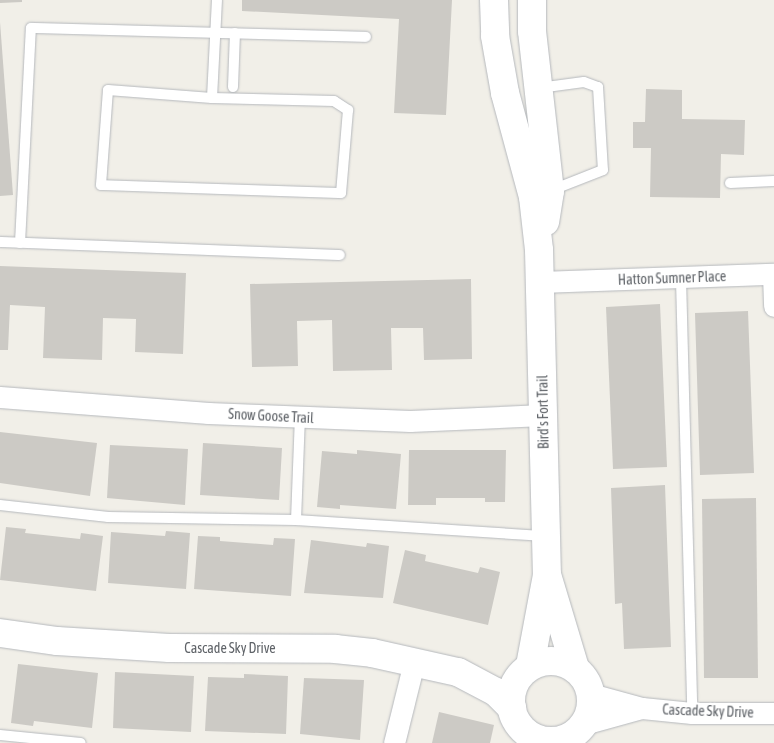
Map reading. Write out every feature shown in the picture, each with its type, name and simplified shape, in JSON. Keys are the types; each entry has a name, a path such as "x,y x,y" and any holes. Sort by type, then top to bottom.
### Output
{"street":[{"name":"Bird's Fort Trail","path":"494,0 495,36 505,94 542,194"},
{"name":"Bird's Fort Trail","path":"529,667 547,574 539,250 542,194 532,0"},
{"name":"Hatton Sumner Place","path":"540,282 681,279 773,270 774,306"},
{"name":"Snow Goose Trail","path":"0,397 300,417 410,422 543,415"},
{"name":"Bird's Fort Trail","path":"547,574 575,668"},
{"name":"Cascade Sky Drive","path":"0,633 57,641 169,648 335,649 414,662 458,672 496,692 517,725"},
{"path":"553,660 575,668 583,675 591,694 592,704 576,733 558,740 539,739 517,725 514,685 529,667 553,660"},
{"path":"394,743 414,662"},
{"name":"Cascade Sky Drive","path":"458,672 529,667"},
{"name":"Cascade Sky Drive","path":"591,694 642,708 692,713 774,713"},
{"name":"Cascade Sky Drive","path":"576,733 642,708"}],"lane":[{"path":"212,98 217,0"},
{"path":"20,243 31,28 366,37"},
{"path":"233,87 234,33"},
{"path":"538,88 584,82 598,87 603,170 542,194"},
{"path":"108,90 212,98 334,101 348,110 341,193 101,185 108,90"},
{"path":"730,183 774,181"},
{"path":"0,242 340,255"},
{"path":"681,279 692,713"},
{"path":"296,520 300,417"},
{"path":"0,505 108,517 296,520 546,536"},
{"path":"0,735 81,743"}],"building":[{"path":"0,0 22,0 22,2 0,3"},
{"path":"242,0 452,0 446,115 394,113 399,19 242,11"},
{"path":"0,22 13,195 0,196"},
{"path":"646,89 682,90 682,119 745,120 744,155 721,154 720,198 650,197 651,148 633,148 633,122 645,122"},
{"path":"0,266 186,273 183,354 135,352 136,319 103,318 102,360 43,358 45,307 10,305 8,350 0,350"},
{"path":"471,279 472,359 424,360 423,328 391,328 392,370 333,371 332,320 297,321 298,366 252,367 250,284"},
{"path":"660,304 667,467 613,469 606,307"},
{"path":"748,311 754,473 700,475 695,313"},
{"path":"0,432 97,443 90,496 0,483"},
{"path":"203,443 282,448 279,500 200,495"},
{"path":"110,445 188,449 185,505 107,498"},
{"path":"357,450 401,454 396,509 340,505 340,509 317,507 322,451 357,454"},
{"path":"409,450 506,450 505,502 485,502 485,498 436,498 436,505 408,505"},
{"path":"665,485 671,647 624,649 622,603 615,604 611,488"},
{"path":"756,498 758,678 704,678 702,499"},
{"path":"6,527 26,529 25,533 80,539 81,533 103,536 96,591 0,580"},
{"path":"166,531 190,533 186,589 108,583 111,532 165,536"},
{"path":"198,536 220,537 220,541 273,545 274,538 295,539 291,596 194,589"},
{"path":"311,540 366,547 367,543 389,546 383,598 304,593"},
{"path":"405,550 426,555 425,561 478,573 480,567 500,572 488,625 393,603"},
{"path":"18,664 98,673 92,728 34,721 33,726 11,723"},
{"path":"115,672 194,676 191,732 113,728"},
{"path":"244,674 288,676 286,734 205,731 208,677 244,678"},
{"path":"304,678 364,680 360,740 300,734"},
{"path":"439,712 494,725 490,743 432,743"}]}
